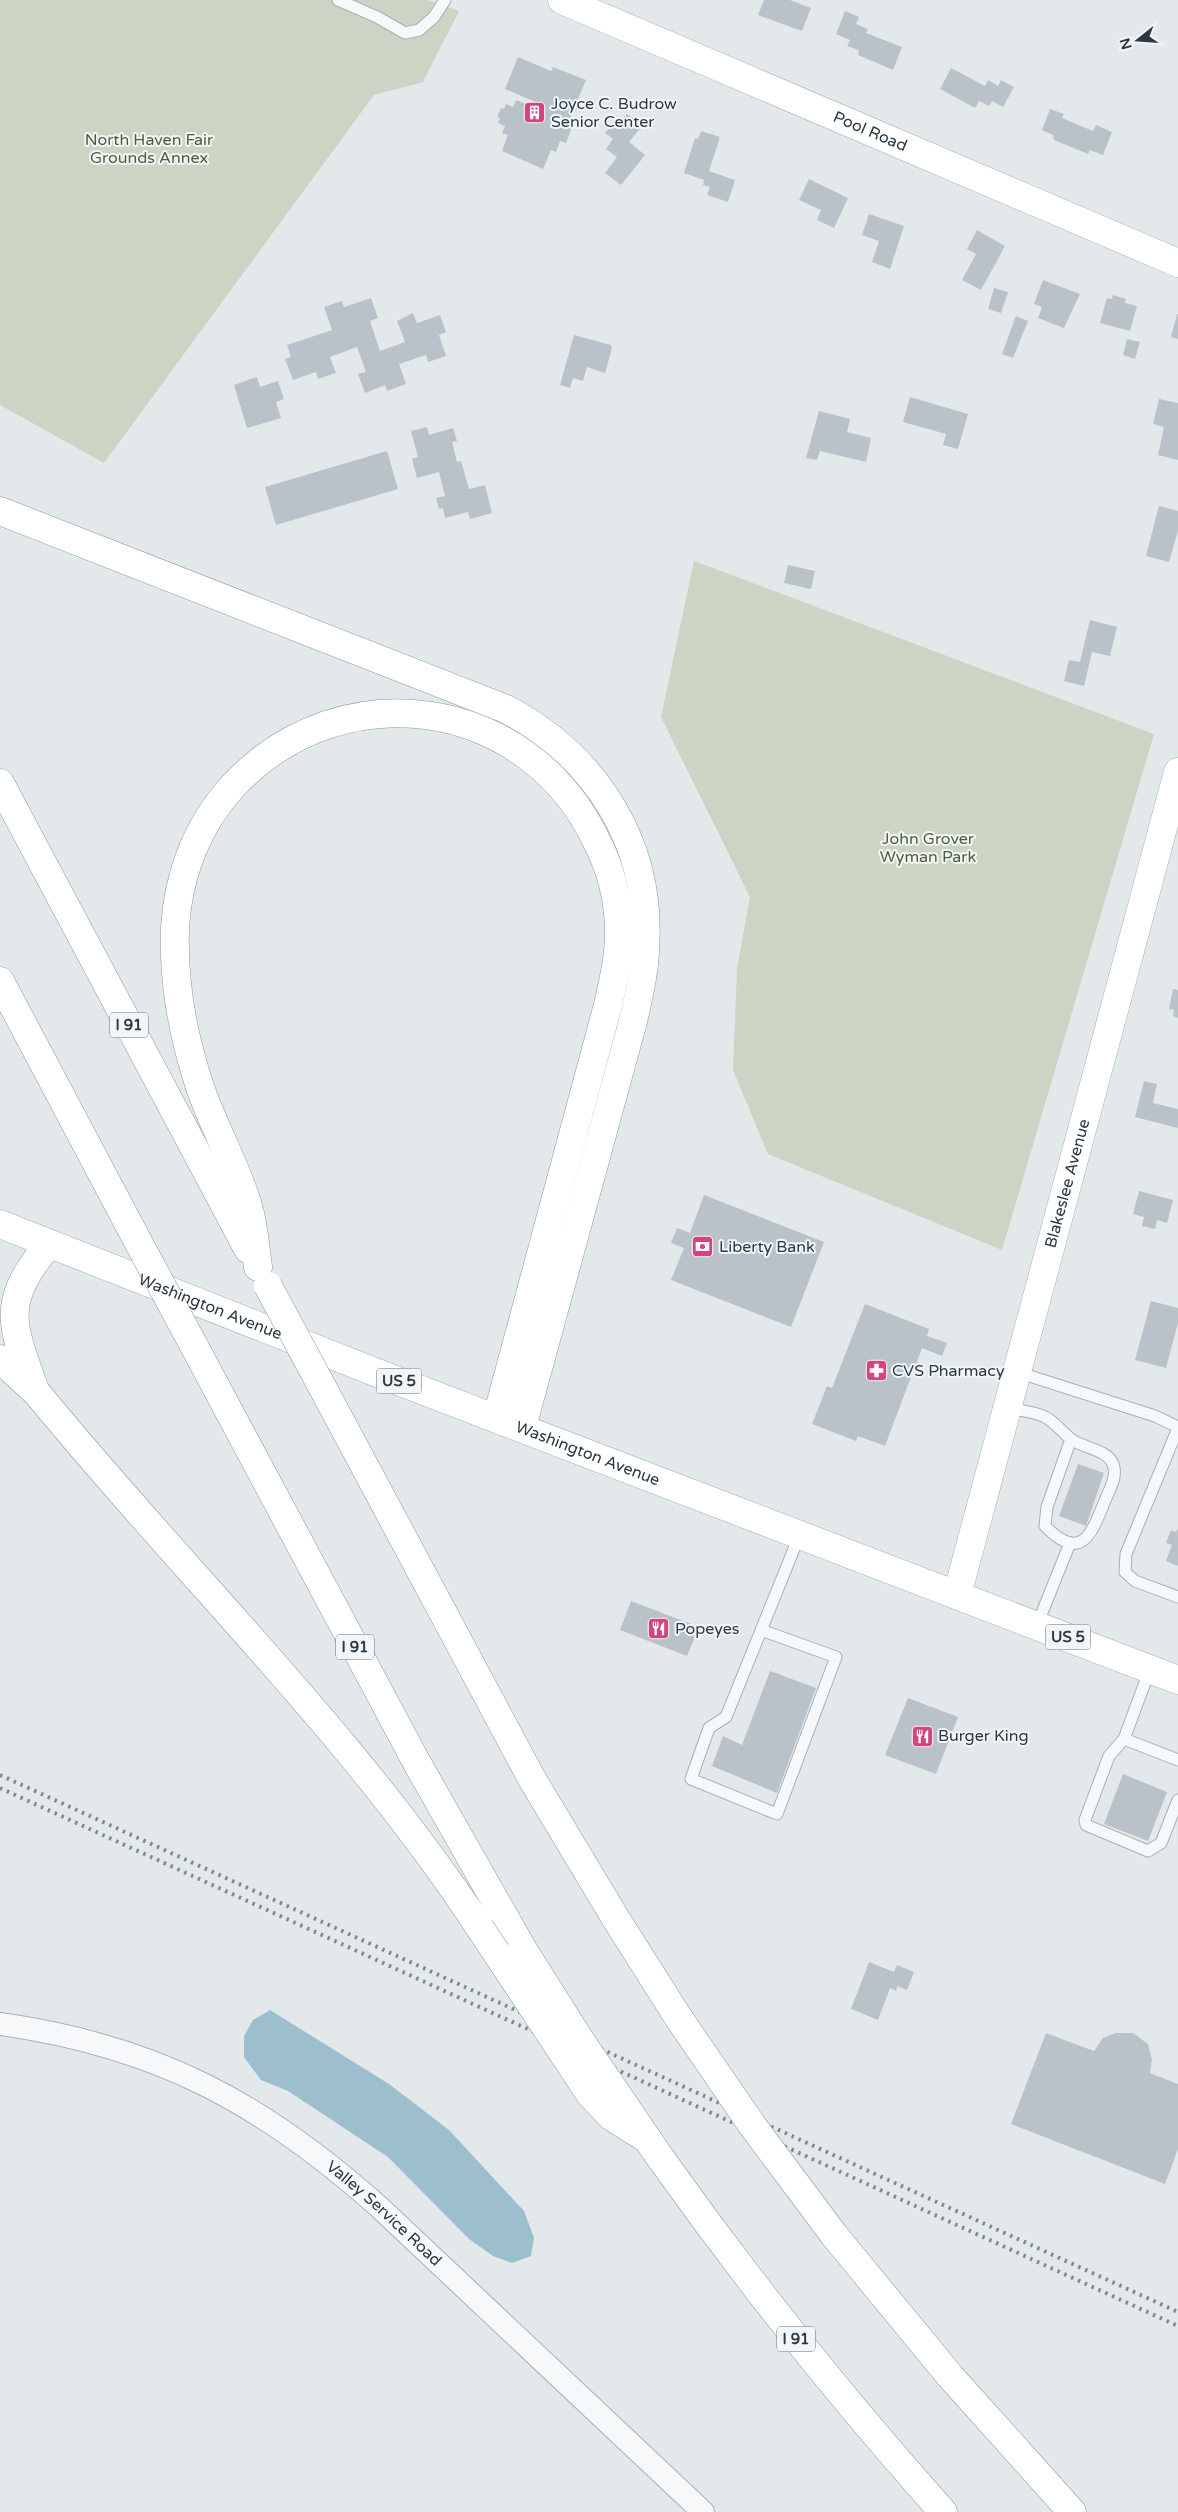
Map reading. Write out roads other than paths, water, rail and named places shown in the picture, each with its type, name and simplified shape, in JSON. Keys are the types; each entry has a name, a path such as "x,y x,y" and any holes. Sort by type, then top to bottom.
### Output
{"main road":[{"name":"Pool Road","path":"562,0 1178,263"},
{"path":"0,511 506,709 539,728 564,748 593,780 615,812 631,847 642,886 646,928 643,970 629,1035 522,1427"},
{"path":"263,1276 248,1207 200,1087 187,1041 179,997 175,926 182,883 194,845 212,812 242,777 279,747 314,729 359,716 401,712 446,718 486,732 519,749 538,763 558,782 578,806 593,832 606,861 614,892 619,933 616,966 608,1005 497,1418"},
{"name":"Blakeslee Avenue","path":"957,1595 1178,772"},
{"name":"I 91","path":"0,783 532,1780 611,1911 678,2016 752,2125 834,2235 950,2376 1072,2512"},
{"name":"I 91","path":"0,982 416,1763 522,1948 653,2148 740,2268 796,2339 943,2512"},
{"name":"Washington Avenue","path":"0,1224 497,1418 1178,1680"},
{"path":"36,1394 18,1344 15,1311 24,1279 49,1244"},
{"path":"0,1359 36,1394 368,1774 422,1843 586,2089 612,2117 653,2148"}],"street":[{"name":"Valley Service Road","path":"0,2024 73,2037 152,2061 215,2088 291,2134 345,2176 378,2206 702,2512"}],"lane":[{"path":"338,0 405,32 419,30 434,17 445,0"},
{"path":"1017,1372 1155,1416 1178,1428 1126,1554 1125,1572 1135,1581 1178,1597"},
{"path":"1007,1408 1044,1416 1071,1439 1103,1454 1112,1462 1116,1475 1092,1533 1083,1542 1070,1542 1054,1536 1045,1526 1047,1507 1071,1439"},
{"path":"761,1630 836,1657 777,1814 691,1779 709,1728 726,1717 761,1630 800,1534"},
{"path":"1037,1625 1070,1542"},
{"path":"1150,1669 1124,1739 1109,1756 1085,1820 1086,1824 1148,1851 1161,1843 1178,1800"},
{"path":"1124,1739 1178,1760"}],"water":[{"path":"270,2010 389,2084 449,2130 524,2211 534,2238 531,2256 512,2263 493,2256 469,2239 388,2157 288,2091 261,2080 244,2057 244,2036 253,2020"}],"railway":[{"path":"0,1775 1178,2312"},
{"path":"0,1788 1178,2326"}],"place":[{"name":"Joyce C. Budrow Senior Center","path":"535,113"},
{"name":"Liberty Bank","path":"703,1247"},
{"name":"CVS Pharmacy","path":"876,1371"},
{"name":"Popeyes","path":"659,1629"},
{"name":"Burger King","path":"922,1736"}],"park label":[{"name":"North Haven Fair Grounds Annex","path":"149,149"},
{"name":"John Grover Wyman Park","path":"928,848"}]}
